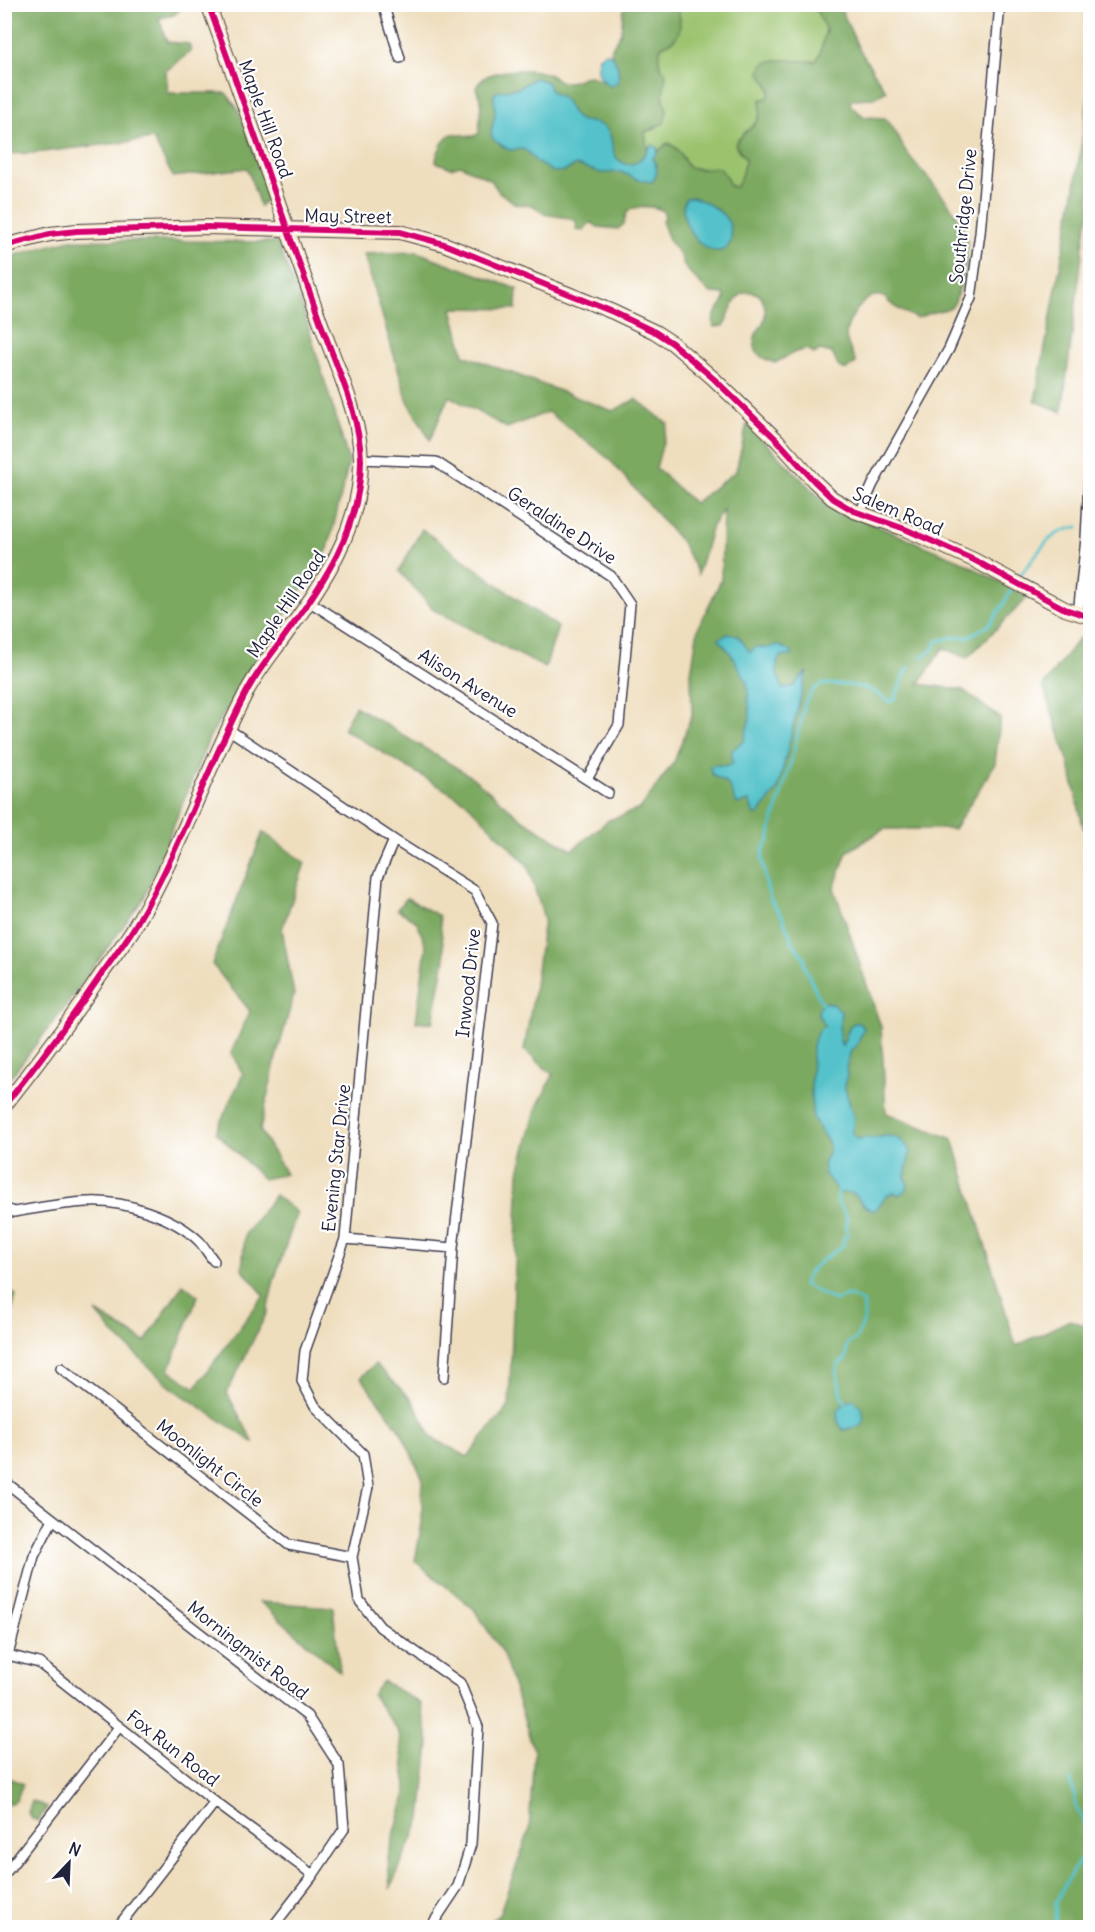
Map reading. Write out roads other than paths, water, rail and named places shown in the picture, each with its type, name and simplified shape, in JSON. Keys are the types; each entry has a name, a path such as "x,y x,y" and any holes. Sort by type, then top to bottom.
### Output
{"street":[{"name":"Maple Hill Road","path":"4,1106 48,1051 138,922 174,854 247,690 332,568 350,528 356,500 361,459 356,427 346,392 208,4"},
{"path":"383,4 400,58"},
{"name":"Southridge Drive","path":"860,513 873,484 949,349 970,298 980,232 1000,4"},
{"name":"May Street","path":"4,246 50,234 77,231 247,227 400,232 444,244 491,261 655,332 695,362 725,390"},
{"name":"Salem Road","path":"725,390 778,441 822,489 842,504 974,560 1044,598 1084,616"},
{"name":"Geraldine Drive","path":"361,459 436,462 611,576 630,604 619,725 587,779"},
{"path":"1084,616 1090,461"},
{"name":"Alison Avenue","path":"310,602 608,793"},
{"name":"Inwood Drive","path":"228,729 475,891 492,923 453,1248 444,1377"},
{"name":"Evening Star Drive","path":"394,840 378,877 345,1239 305,1351 302,1381 315,1406 363,1454 368,1487 352,1557 359,1600 380,1627 460,1683 478,1726 471,1844 458,1886 430,1928"},
{"path":"4,1208 14,1212 90,1202 126,1205 154,1214 177,1225 199,1242 214,1261"},
{"path":"345,1239 453,1248"},
{"name":"Moonlight Circle","path":"61,1368 289,1545 352,1557"},
{"name":"Morningmist Road","path":"4,1481 306,1716 339,1765 344,1829 313,1875 272,1928"},
{"path":"6,1660 34,1556 53,1519"},
{"name":"Fox Run Road","path":"6,1660 39,1663 215,1802 313,1875"},
{"path":"4,1875 119,1727"},
{"path":"117,1928 215,1802"}],"water":[{"path":"606,52 613,57 619,74 618,82 610,86 603,81 598,70 599,57"},
{"path":"535,78 547,82 552,93 565,101 578,119 600,124 607,130 615,155 623,163 633,164 651,145 657,147 657,153 653,158 656,173 652,182 639,180 621,172 602,173 576,165 565,171 553,172 536,162 528,152 522,149 509,150 493,139 491,133 495,114 494,94 518,88"},
{"path":"693,197 714,208 727,221 731,230 731,239 723,250 715,251 707,248 692,234 684,216 683,206 686,198"},
{"path":"727,634 738,636 750,652 756,647 767,648 778,645 792,652 792,656 781,656 777,662 777,674 783,689 794,686 807,671 778,789 758,815 754,815 749,801 736,803 729,786 712,774 710,766 732,764 732,750 744,741 750,717 747,682 731,654 719,639"},
{"path":"826,1002 835,1005 841,1011 839,1033 842,1046 850,1026 859,1023 864,1028 857,1045 851,1050 844,1085 854,1119 852,1133 856,1139 894,1137 904,1143 910,1152 905,1176 908,1185 906,1191 898,1195 895,1192 886,1196 874,1211 852,1193 839,1193 825,1174 823,1164 829,1151 829,1144 813,1118 811,1098 812,1045 819,1030 825,1026 818,1014 819,1008"},
{"path":"853,1399 862,1408 864,1420 860,1426 843,1430 838,1422 837,1412"}],"waterway":[{"path":"1020,575 1051,538 1067,529 1078,527"},
{"path":"921,657 933,649 937,641 968,637 989,625 1011,590"},
{"path":"823,1006 804,965 805,959 793,943 782,916 771,901 762,859 764,847 769,841 806,701 814,689 823,684 850,685 870,689 890,702 895,699 909,667"},
{"path":"839,1191 838,1202 847,1218 848,1234 843,1238 844,1244 810,1272 804,1285 832,1299 838,1300 851,1296 864,1304 864,1321 856,1339 847,1344 846,1358 838,1365 836,1372 841,1394 846,1403"},
{"path":"1055,1928 1056,1902 1087,1848 1088,1831 1077,1808 1071,1780"}]}
